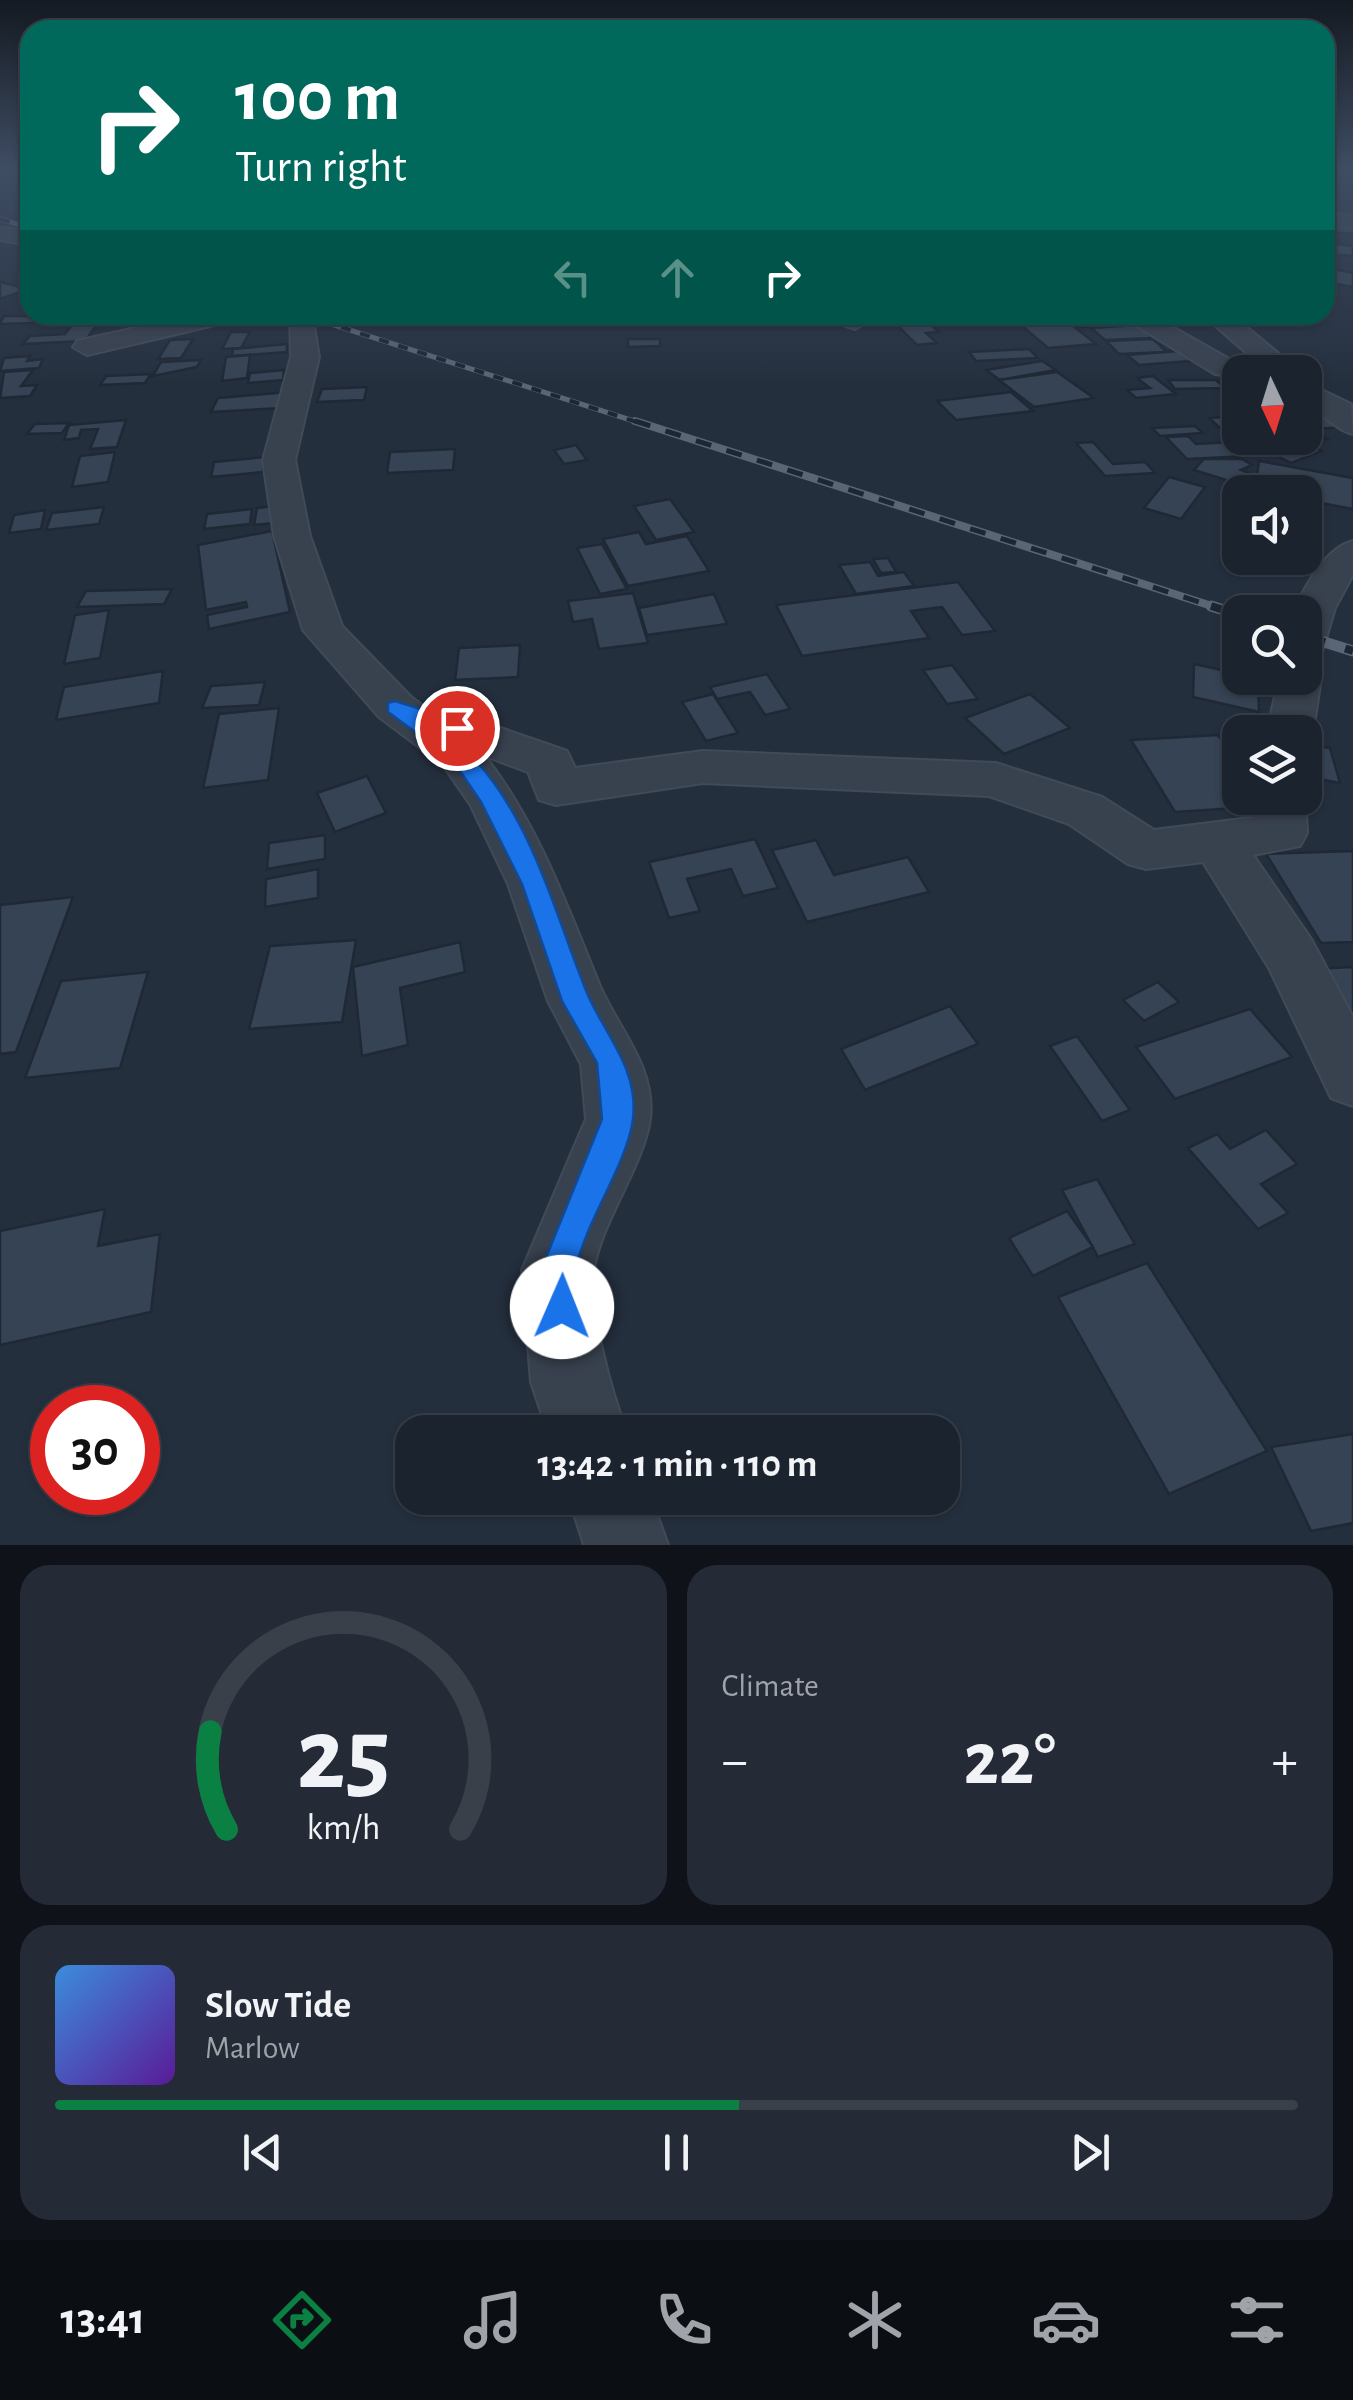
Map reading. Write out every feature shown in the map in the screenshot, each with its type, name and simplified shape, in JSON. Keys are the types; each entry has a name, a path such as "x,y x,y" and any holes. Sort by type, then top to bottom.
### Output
{"street":[{"path":"88,347 184,325"},
{"path":"301,325 305,356 279,460 292,536 323,630 395,708 460,754 491,798 534,884 576,1001 611,1061 618,1119 558,1270 569,1382 581,1415"},
{"path":"1150,325 1222,366"},
{"path":"1228,325 1266,355"},
{"path":"1322,400 1340,410 1353,425"},
{"path":"1319,595 1324,584 1353,552"},
{"path":"395,708 550,762 556,788 703,767 996,780 1040,799 1086,810 1146,850 1282,833 1283,815"},
{"path":"1218,844 1291,955 1353,1078"},
{"path":"616,1515 626,1545"}],"building":[{"path":"1335,244 1353,246 1353,256 1335,255"},
{"path":"1335,269 1353,273 1353,287 1335,284"},
{"path":"0,282 20,287 20,292 0,299"},
{"path":"4,316 20,316 20,323 0,324"},
{"path":"72,325 97,325 85,341 22,344 30,336 65,334"},
{"path":"897,325 931,325 939,332 926,333 937,343 917,345"},
{"path":"1021,325 1072,325 1096,344 1048,348"},
{"path":"1138,325 1153,338 1105,340 1091,328"},
{"path":"231,332 250,332 241,348 222,349"},
{"path":"193,339 181,358 158,359 170,340"},
{"path":"628,339 660,339 660,346 628,347"},
{"path":"1153,339 1167,352 1119,354 1106,341"},
{"path":"287,344 287,352 232,356 233,349"},
{"path":"1029,349 1038,358 976,361 969,352"},
{"path":"1178,351 1191,361 1139,365 1127,355"},
{"path":"250,355 247,378 222,381 226,357"},
{"path":"30,356 27,361 43,359 39,368 0,371 4,358"},
{"path":"201,360 197,367 153,376 161,362"},
{"path":"1042,361 1056,370 1000,380 986,370"},
{"path":"33,370 21,386 37,385 30,396 0,398 4,372"},
{"path":"284,370 283,380 248,383 250,373"},
{"path":"1057,372 1094,398 1034,407 999,380"},
{"path":"151,374 145,383 100,385 106,376"},
{"path":"1153,376 1176,394 1136,398 1127,390 1150,388 1137,378"},
{"path":"1168,380 1216,380 1222,385 1222,388 1175,389"},
{"path":"367,387 364,400 317,402 322,389"},
{"path":"288,392 282,408 211,412 218,398"},
{"path":"1011,392 1033,411 956,420 937,401"},
{"path":"1322,413 1326,413 1345,427 1322,428"},
{"path":"1222,417 1222,430 1209,418"},
{"path":"126,420 117,447 90,449 98,429 81,430 79,438 64,440 69,425"},
{"path":"69,423 62,433 27,434 35,424"},
{"path":"1195,426 1203,433 1160,436 1152,428"},
{"path":"1188,436 1196,444 1222,443 1222,455 1248,456 1187,459 1166,437"},
{"path":"1093,442 1113,464 1145,462 1155,473 1105,476 1076,443"},
{"path":"576,445 587,460 564,464 554,450"},
{"path":"455,449 453,470 387,473 390,452"},
{"path":"115,452 108,482 72,487 80,456"},
{"path":"1274,455 1312,455 1291,463"},
{"path":"265,457 263,472 211,477 214,462"},
{"path":"1204,459 1242,459 1252,465 1241,470 1247,475 1222,475 1222,479 1194,470"},
{"path":"1259,461 1353,478 1353,509 1322,503 1322,475 1257,475"},
{"path":"1169,477 1205,487 1181,519 1144,508"},
{"path":"670,499 694,532 656,540 634,506"},
{"path":"276,506 274,523 254,525 257,508"},
{"path":"104,507 99,524 46,530 52,513"},
{"path":"252,509 250,524 204,529 207,514"},
{"path":"45,510 41,529 9,533 14,515"},
{"path":"272,531 290,612 209,629 207,615 247,607 246,602 206,610 198,545"},
{"path":"639,532 646,544 687,536 709,571 628,586 603,539"},
{"path":"602,544 627,589 600,594 577,548"},
{"path":"888,558 896,572 881,573 873,559"},
{"path":"870,562 878,576 904,572 914,586 856,594 839,565"},
{"path":"958,582 995,631 962,635 942,607 911,611 929,638 802,656 776,605"},
{"path":"172,589 164,604 77,607 86,591"},
{"path":"633,593 648,643 599,649 592,619 573,622 568,601"},
{"path":"714,594 727,624 647,635 639,608"},
{"path":"109,610 100,658 64,664 75,615"},
{"path":"520,645 518,677 455,680 459,648"},
{"path":"1194,664 1222,670 1222,695 1258,695 1259,712 1193,697"},
{"path":"952,665 978,699 947,704 923,670"},
{"path":"163,671 159,703 56,720 64,687"},
{"path":"767,674 790,709 765,715 750,692 717,699 710,687"},
{"path":"265,682 259,705 202,708 211,686"},
{"path":"713,694 738,733 706,741 682,702"},
{"path":"1030,694 1070,728 1004,754 965,718"},
{"path":"279,708 268,780 203,788 219,714"},
{"path":"1218,735 1222,741 1222,809 1175,812 1131,740"},
{"path":"1322,747 1330,748 1340,783 1322,780"},
{"path":"367,776 386,813 335,832 317,793"},
{"path":"325,835 325,859 267,869 269,843"},
{"path":"755,839 778,888 743,896 731,869 687,879 700,911 669,918 649,862"},
{"path":"816,840 834,875 908,857 929,892 807,922 772,850"},
{"path":"1353,851 1353,942 1321,943 1266,854"},
{"path":"318,869 318,898 265,907 266,879"},
{"path":"73,897 16,1052 0,1054 0,905"},
{"path":"356,940 342,1022 249,1029 270,946"},
{"path":"460,942 465,972 400,988 408,1045 362,1056 353,967"},
{"path":"1353,967 1353,1038 1311,969"},
{"path":"148,972 120,1068 25,1078 61,981"},
{"path":"1158,982 1179,1002 1144,1021 1123,1000"},
{"path":"950,1006 978,1044 865,1090 841,1049"},
{"path":"1250,1009 1292,1057 1175,1099 1136,1047"},
{"path":"1077,1036 1130,1110 1102,1121 1050,1046"},
{"path":"1266,1130 1297,1164 1261,1184 1288,1213 1258,1229 1188,1148 1217,1134 1230,1149"},
{"path":"1097,1179 1135,1244 1098,1257 1062,1190"},
{"path":"105,1209 98,1246 160,1234 151,1312 0,1345 0,1231"},
{"path":"1067,1211 1093,1247 1033,1276 1009,1238"},
{"path":"1147,1263 1267,1451 1169,1494 1058,1297"},
{"path":"1353,1434 1353,1523 1311,1531 1271,1447"}],"railway":[{"path":"334,325 643,424"},
{"path":"635,421 1218,608"},
{"path":"1211,606 1222,609"},
{"path":"1322,641 1353,651"}],"route":[{"path":"457,728 395,708 460,754 491,798 534,884 576,1001 611,1061 618,1119 558,1270 562,1307"}]}
